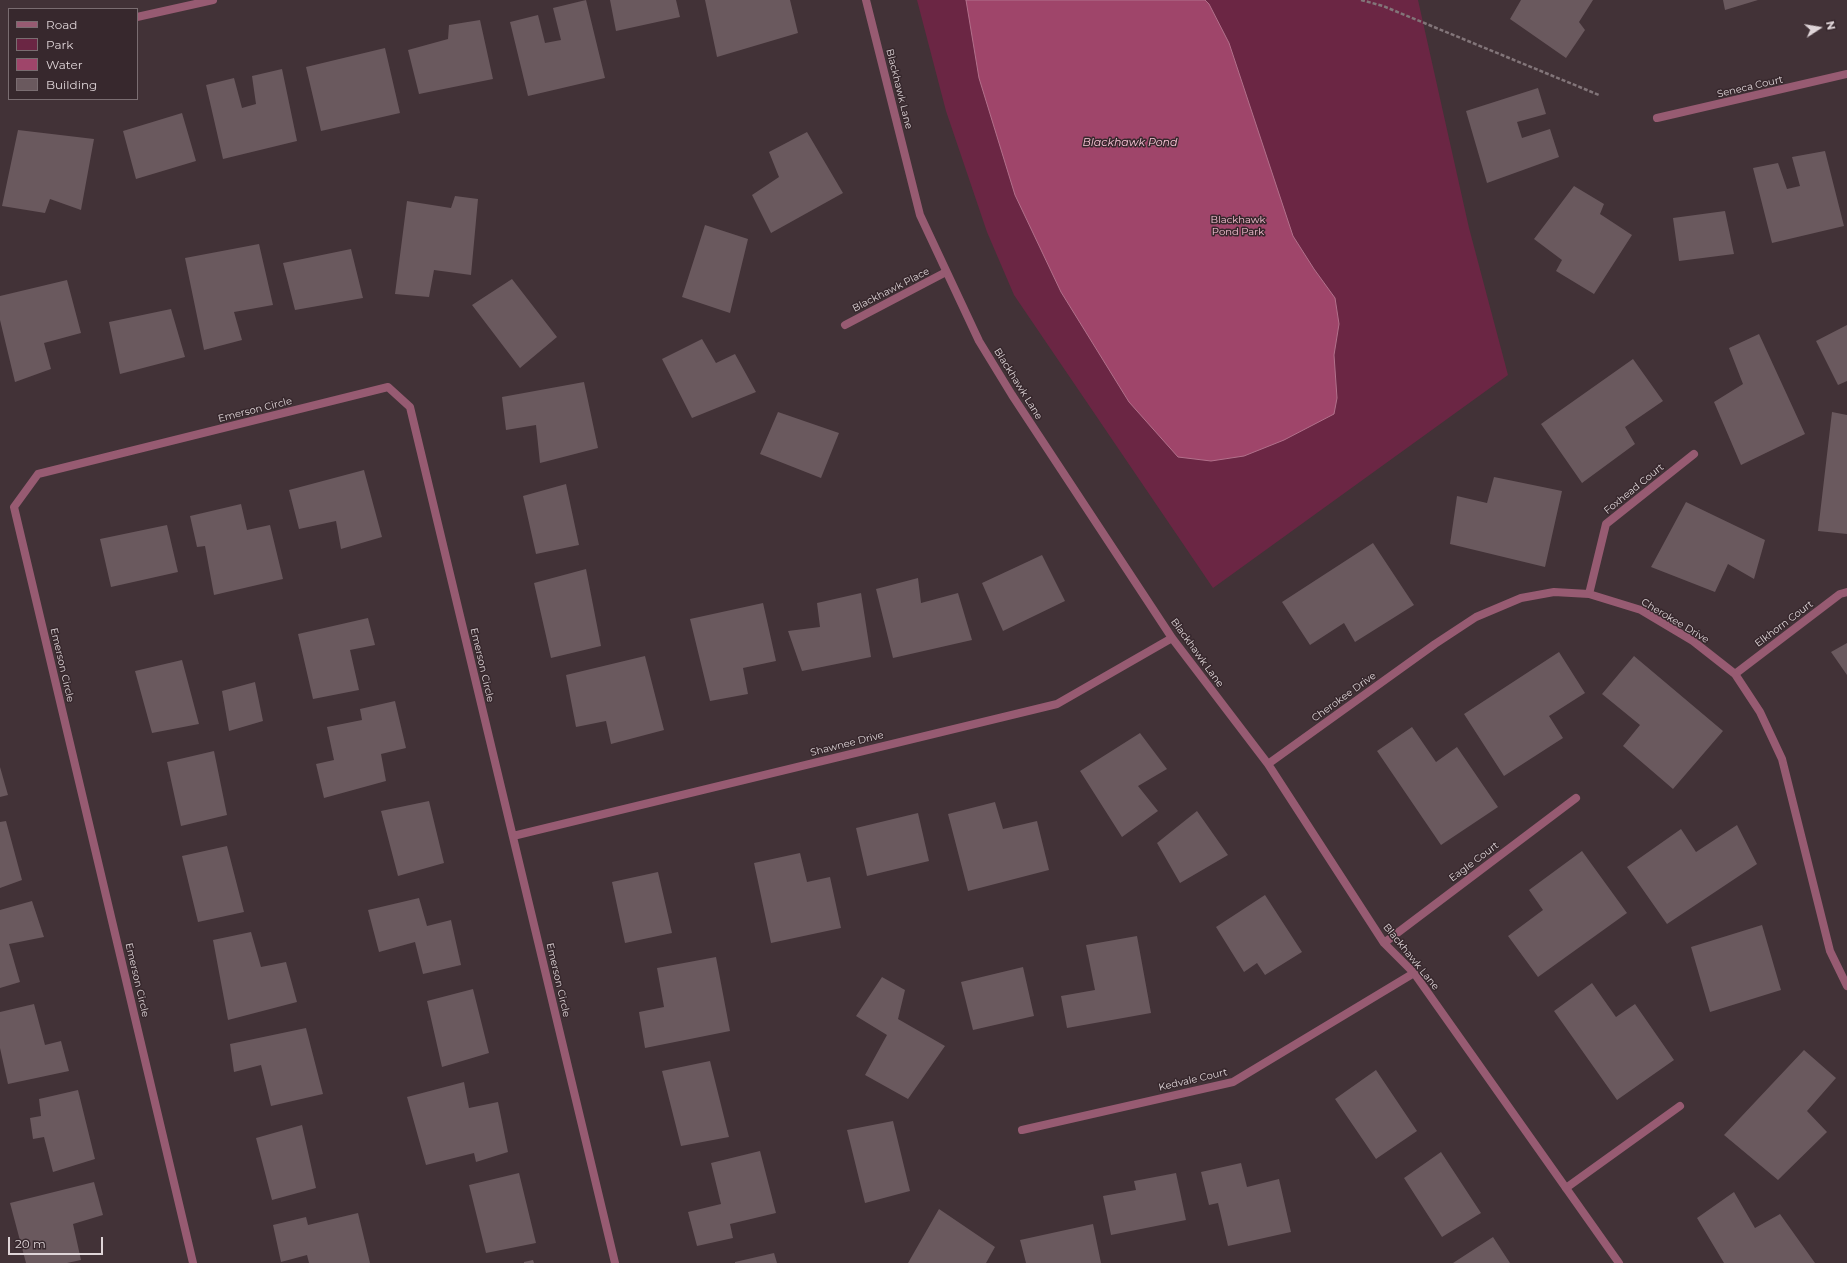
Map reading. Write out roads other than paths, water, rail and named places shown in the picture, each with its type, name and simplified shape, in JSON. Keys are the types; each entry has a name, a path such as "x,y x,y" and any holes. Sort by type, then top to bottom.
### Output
{"street":[{"path":"138,17 214,0"},
{"name":"Blackhawk Lane","path":"866,0 920,214 979,341 1012,395 1172,638 1268,764 1384,943 1414,973 1619,1263"},
{"name":"Seneca Court","path":"1657,118 1847,74"},
{"name":"Blackhawk Place","path":"845,325 946,272"},
{"name":"Emerson Circle","path":"193,1263 14,506 38,474 388,387 410,407 615,1263"},
{"name":"Foxhead Court","path":"1589,594 1606,524 1694,454"},
{"name":"Cherokee Drive","path":"1268,764 1435,644 1476,617 1521,598 1554,592 1589,594 1641,610 1693,641 1735,674 1760,712 1782,759 1830,950 1847,986"},
{"name":"Elkhorn Court","path":"1735,674 1840,594 1847,592"},
{"name":"Shawnee Drive","path":"513,836 1057,704 1172,638"},
{"name":"Eagle Court","path":"1384,943 1576,798"},
{"name":"Kedvale Court","path":"1022,1130 1233,1082 1414,973"},
{"path":"1566,1188 1680,1106"}],"water":[{"name":"Blackhawk Pond","path":"966,0 1205,0 1209,4 1229,43 1293,236 1335,298 1339,324 1334,355 1337,398 1334,414 1284,440 1244,456 1211,461 1178,457 1129,402 1061,292 1015,195 979,78"}],"park label":[{"name":"Blackhawk Pond Park","path":"1238,226"}]}
